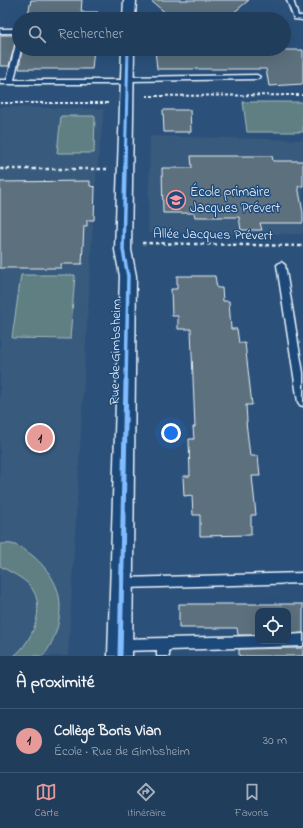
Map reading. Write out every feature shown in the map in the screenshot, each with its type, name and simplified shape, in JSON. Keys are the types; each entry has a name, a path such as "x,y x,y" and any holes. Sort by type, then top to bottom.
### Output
{"street":[{"path":"129,12 130,0"},
{"name":"Rue de Gimbsheim","path":"121,651 128,276 124,243 128,56"}],"lane":[{"path":"290,0 296,18 303,18"},
{"path":"0,31 12,31"},
{"path":"10,82 16,56"},
{"path":"0,82 127,90 257,77"},
{"path":"281,265 303,402"},
{"path":"123,584 303,578"},
{"path":"291,641 303,640"},
{"path":"121,651 163,651 255,643"}],"path":[{"path":"0,103 127,90 303,95"},
{"path":"0,169 125,170"}],"shaded area":[{"path":"0,107 104,109 95,187 68,656 0,656"},
{"path":"150,136 303,140 303,234 148,233"}],"green space":[{"path":"243,102 303,102 303,132 247,132"},
{"path":"61,116 95,116 94,153 57,153"},
{"path":"21,275 75,275 70,339 12,338"},
{"path":"0,544 13,544 29,553 47,571 58,592 60,608 58,626 48,650 43,656 14,656 21,650 32,634 38,605 36,595 31,587 21,578 0,566"}],"building":[{"path":"31,0 82,0 81,12 28,12"},
{"path":"150,0 249,0 234,12 165,12"},
{"path":"0,35 12,35 12,55 9,66 0,66"},
{"path":"291,50 303,50 303,84 269,86 266,69 157,69 156,56 291,56"},
{"path":"21,56 93,56 92,69 19,69"},
{"path":"163,110 190,110 191,132 164,132"},
{"path":"191,156 272,156 273,161 303,161 303,186 298,186 303,213 303,223 260,223 262,230 241,230 239,217 195,217 194,213 163,213 162,168 192,168"},
{"path":"90,181 90,186 95,187 94,220 87,220 87,226 84,226 82,264 61,264 61,268 0,268 0,182"},
{"path":"177,276 215,276 217,288 222,288 223,301 229,301 231,329 237,329 239,343 245,343 252,405 246,405 246,422 250,456 258,456 260,476 252,476 256,515 251,515 251,535 200,536 200,515 193,515 192,495 184,496 183,476 190,476 189,439 194,439 193,427 195,427 191,329 178,329 178,316 172,316 171,289 177,289"},
{"path":"179,604 303,604 303,633 291,634 291,608 255,608 255,635 238,635 237,628 179,628"},
{"path":"303,648 303,656 239,656 239,649"}],"cycle path":[{"path":"120,656 128,276 123,250 128,56"}],"place":[{"name":"École primaire Jacques Prévert","path":"176,200"},
{"name":"Collège Boris Vian","path":"40,438"}]}
